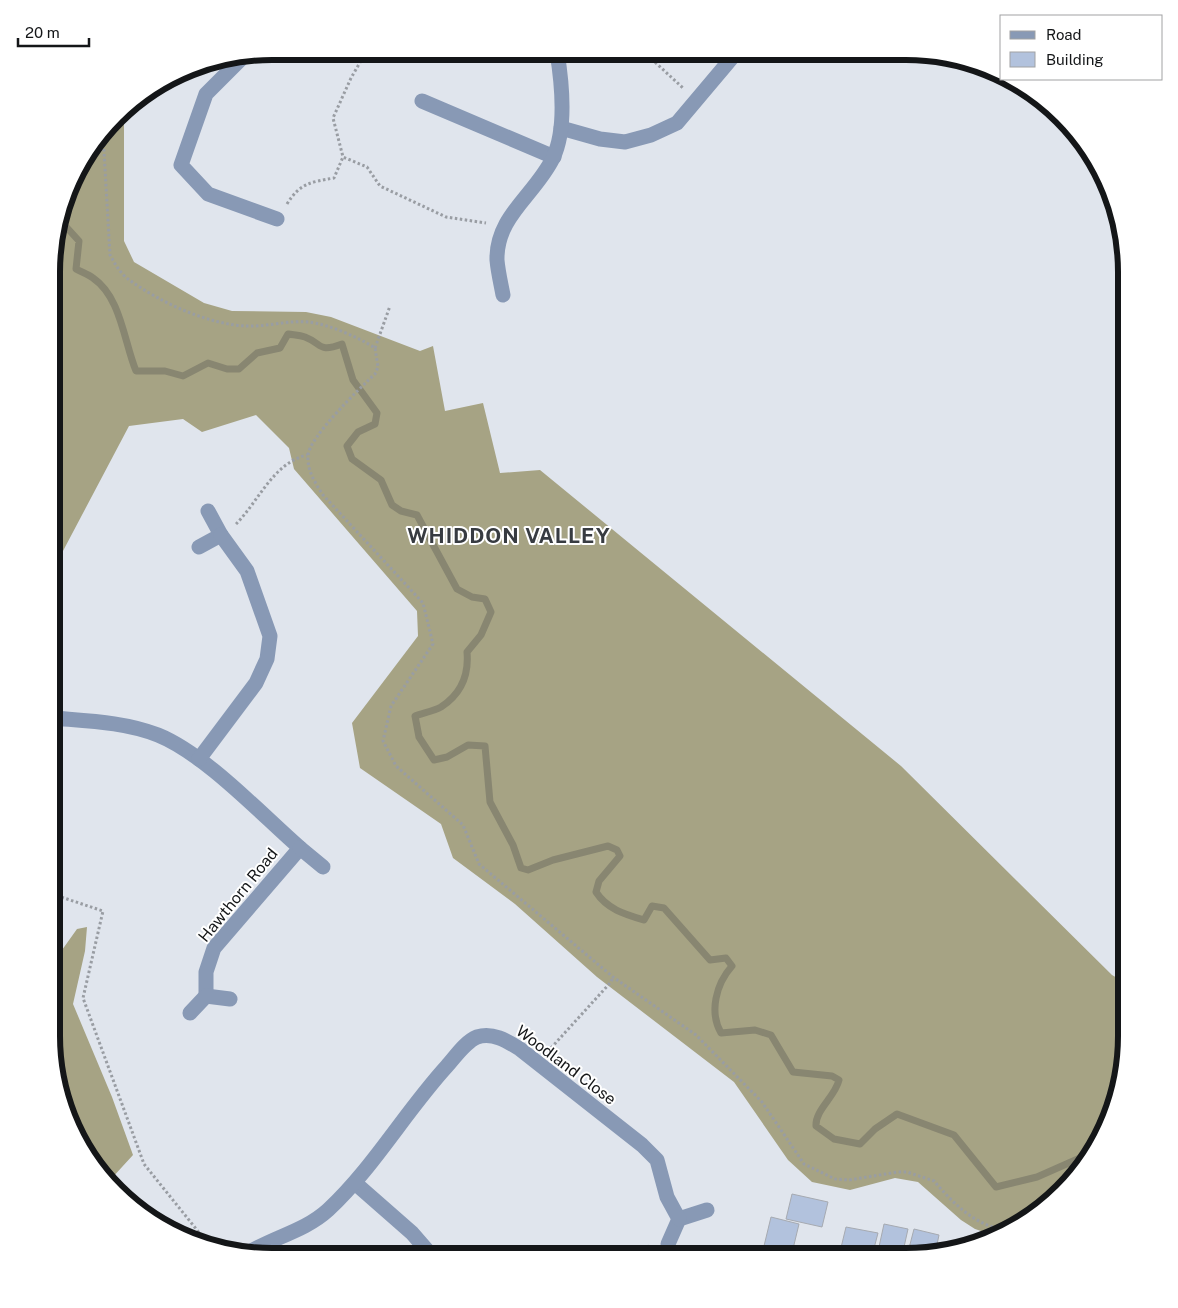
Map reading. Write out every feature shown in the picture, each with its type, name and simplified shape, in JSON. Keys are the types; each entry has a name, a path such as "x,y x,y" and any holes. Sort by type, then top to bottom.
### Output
{"street":[{"path":"503,294 497,262 498,243 504,226 515,208 543,176 554,157 561,128 563,85 559,60"},
{"path":"561,128 600,139 624,142 651,135 677,123 729,60"},
{"path":"237,63 206,94 181,165 208,194 277,219"},
{"path":"422,102 554,157"},
{"path":"199,758 256,683 267,659 270,636 247,571 220,535 208,511"},
{"path":"199,547 220,535"},
{"name":"Hawthorn Road","path":"60,719 126,726 159,735 199,758 323,867"},
{"name":"Hawthorn Road","path":"206,996 206,972 214,948 300,848"},
{"path":"190,1013 206,996 230,999"},
{"name":"Woodland Close","path":"258,1248 308,1224 327,1211 355,1183 435,1078 467,1043 479,1037 499,1037 520,1049 642,1145 658,1160 667,1197 679,1219"},
{"path":"355,1183 412,1232 425,1248"},
{"path":"668,1244 679,1219 707,1210"}],"path":[{"path":"277,219 295,191 308,183 334,178 343,157 333,118 361,60"},
{"path":"653,60 696,100"},
{"path":"104,144 110,255 117,267 128,279 167,302 200,317 246,326 309,322 352,335 375,348"},
{"path":"343,157 367,167 380,186 446,217 504,226"},
{"path":"390,306 375,348 378,367 370,379 314,439 308,455 312,479 323,494 424,605 432,645 391,706 383,741 396,765 463,825 479,864 613,977 696,1035 763,1103 804,1164 834,1179 844,1180 898,1172 908,1172 927,1178 934,1181 963,1212 995,1228"},
{"path":"220,535 237,523 277,472 295,458 308,455"},
{"path":"60,897 102,911 83,998 144,1164 202,1236"},
{"path":"537,1063 611,982 613,977"}],"shaded area":[{"path":"124,120 124,241 134,262 204,303 232,311 306,312 331,317 420,351 433,346 445,411 483,403 500,473 540,470 901,766 1112,975 1118,978 1118,1050 1111,1091 1102,1117 1090,1142 1074,1165 1056,1186 1035,1204 1012,1220 986,1233 975,1229 961,1220 918,1182 895,1178 850,1190 812,1182 788,1160 734,1082 597,977 515,904 453,858 441,824 360,768 352,723 418,636 417,611 294,469 289,448 256,415 202,432 183,419 129,426 60,557 60,258 64,230 71,204 88,166 104,143"},
{"path":"87,927 85,951 73,1004 112,1097 133,1155 113,1176 88,1142 71,1104 64,1078 60,1050 60,959 62,950 77,929"}],"building":[{"path":"792,1194 828,1202 822,1227 786,1219"},
{"path":"771,1217 799,1224 793,1248 764,1246"},
{"path":"884,1224 908,1229 904,1248 879,1248"},
{"path":"846,1227 878,1233 874,1248 841,1248"},
{"path":"914,1229 939,1235 937,1246 909,1248"}],"waterway":[{"path":"65,226 79,241 76,269 89,275 102,286 116,308 136,371 165,371 183,376 208,363 227,369 239,369 257,353 280,348 288,334 305,337 324,348 342,344 353,380 377,413 375,424 358,432 347,446 352,459 381,480 392,505 401,511 417,515 457,589 472,597 485,599 491,612 481,635 467,652 467,668 459,690 441,707 415,716 419,737 434,760 447,757 468,745 485,746 490,802 513,845 521,868 528,870 553,860 608,846 617,850 620,856 599,881 596,892 600,898 611,907 644,920 652,906 664,908 710,960 726,958 732,966 726,973 718,990 715,1007 717,1025 721,1033 755,1030 771,1035 793,1072 832,1076 839,1080 834,1092 819,1114 816,1126 834,1139 860,1144 875,1129 897,1114 954,1135 996,1187 1037,1177 1079,1159"}],"district":[{"name":"WHIDDON VALLEY","path":"509,535"}]}
